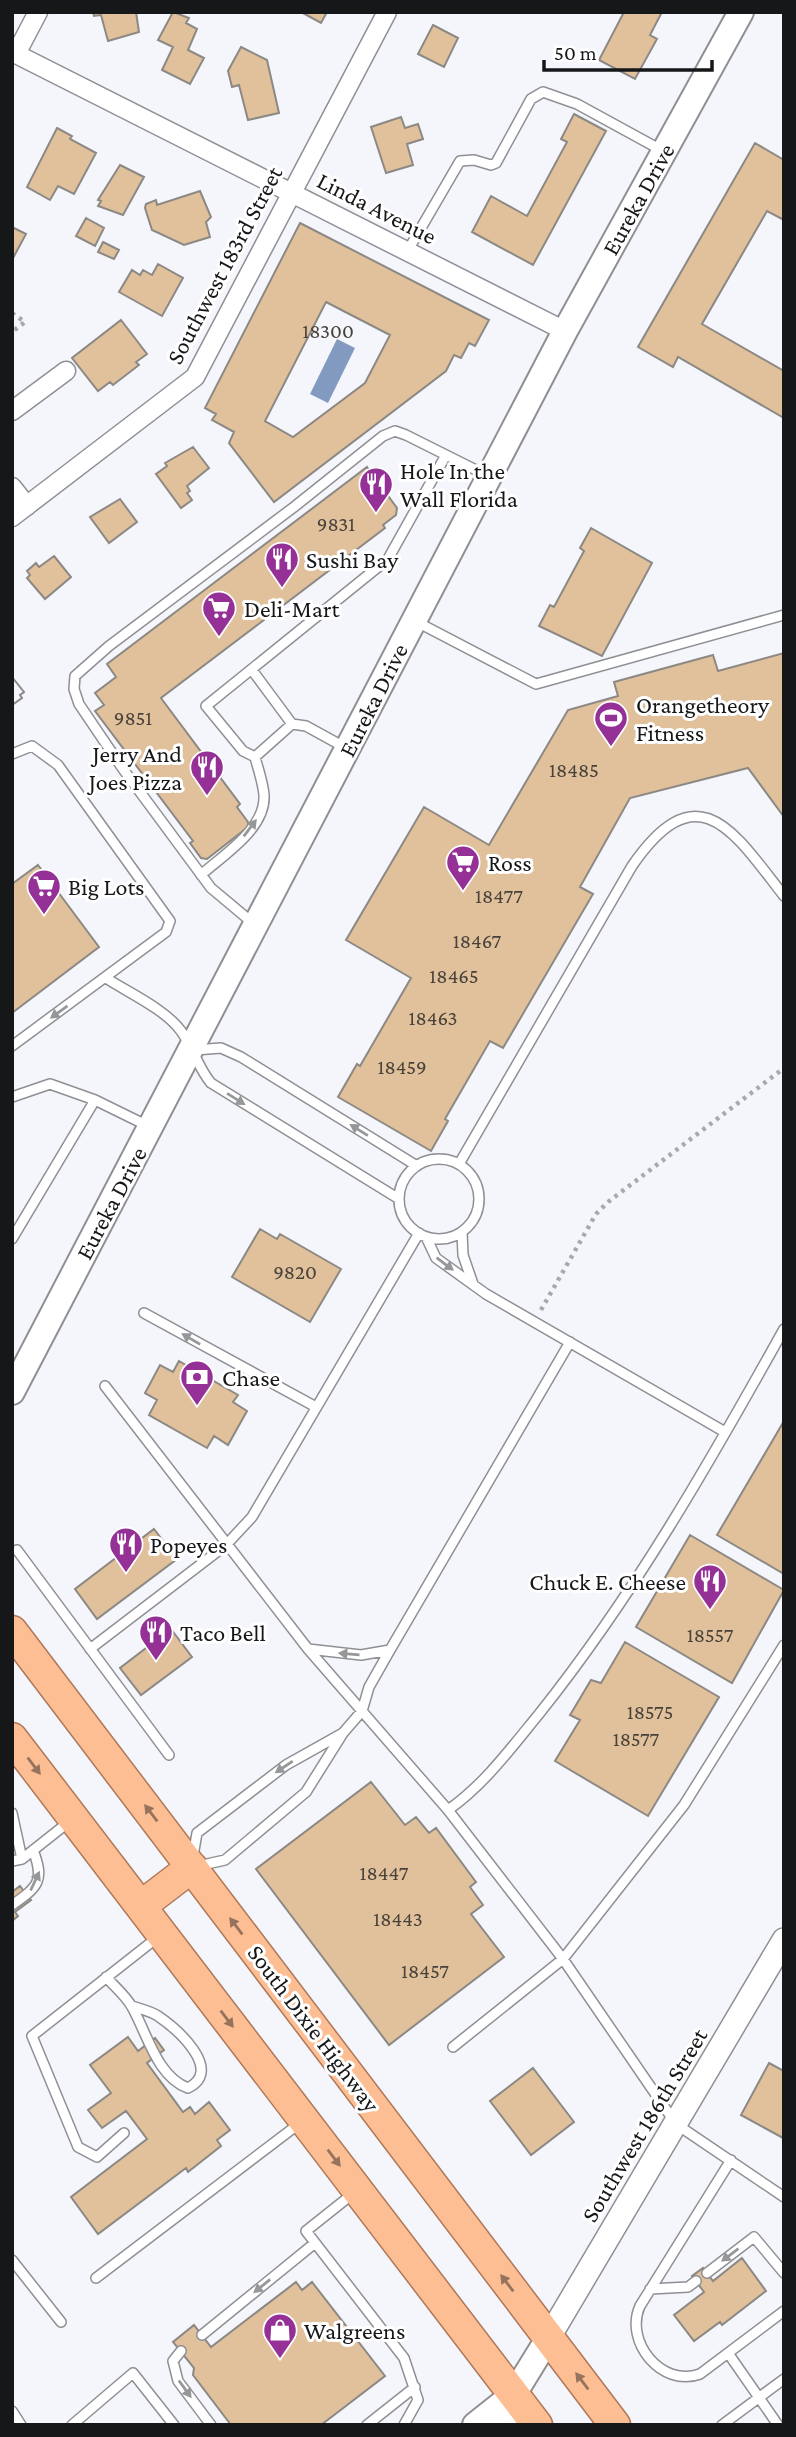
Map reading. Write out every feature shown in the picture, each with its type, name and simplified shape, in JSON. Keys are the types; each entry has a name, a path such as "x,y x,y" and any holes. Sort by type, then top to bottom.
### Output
{"highway":[{"name":"South Dixie Highway","path":"12,1631 615,2425"},
{"path":"12,1738 537,2425"},
{"path":"141,1906 192,1867"}],"main road":[{"name":"Eureka Drive","path":"12,1392 565,331 741,12"},
{"path":"503,2425 514,2394 549,2337"},
{"path":"475,2425 514,2394"}],"street":[{"path":"14,53 38,12"},
{"name":"Southwest 183rd Street","path":"12,517 195,377 387,12"},
{"name":"Linda Avenue","path":"14,53 565,331"},
{"path":"12,411 66,371"},
{"path":"12,486 27,506"},
{"name":"Southwest 186th Street","path":"549,2337 676,2124 777,1968 784,1940"}],"lane":[{"path":"407,252 460,161 474,160 491,165 496,163 531,99 543,92 577,104 664,152"},
{"path":"256,925 223,900 201,874 89,721 74,689 75,676 109,646 294,507 383,436 395,431 490,476"},
{"path":"256,757 243,751 206,706 388,559 446,455"},
{"path":"414,621 536,684 784,615"},
{"path":"252,670 292,724 306,726 348,748"},
{"path":"256,757 292,724"},
{"path":"12,754 32,746 58,765 170,921 166,932 12,1046"},
{"path":"201,874 249,832 259,815 264,797 256,757"},
{"path":"459,1164 632,866 654,838 685,818 703,814 711,817 738,838 784,896"},
{"path":"106,978 167,1018 182,1032 190,1051 211,1083 399,1199"},
{"path":"190,1051 221,1048 241,1057 417,1166"},
{"path":"12,1097 50,1084 95,1100 150,1127"},
{"path":"12,1239 95,1100"},
{"path":"423,1235 439,1239 462,1232 476,1214 479,1192 471,1174 459,1164 438,1159 417,1166 404,1180 399,1199 405,1219 423,1235 436,1258 472,1284 724,1432"},
{"path":"462,1232 463,1255 472,1284"},
{"path":"90,1649 226,1545 252,1517 316,1407 423,1235"},
{"path":"144,1313 316,1407"},
{"path":"448,1810 464,1798 505,1754 594,1643 641,1573 784,1329"},
{"path":"343,1733 286,1765 197,1833 192,1867 225,1860 306,1792 343,1733 362,1711 369,1687 570,1342"},
{"path":"105,1386 308,1650 448,1810 563,1959 676,2124 784,2197"},
{"path":"17,1549 169,1755"},
{"path":"453,2047 563,1959 684,1805 784,1645"},
{"path":"308,1650 360,1655 390,1650"},
{"path":"12,1813 17,1860 74,1818"},
{"path":"12,1905 30,1892 38,1880 40,1869 33,1850"},
{"path":"124,2133 97,2157 78,2147 32,2036 162,1934"},
{"path":"106,1977 132,2006 146,2040 172,2078 188,2088 197,2084 201,2077 201,2063 193,2049 156,2015 132,2006"},
{"path":"96,2278 304,2120"},
{"path":"731,2160 650,2288 636,2313 634,2328 640,2345 655,2364 676,2375 691,2377 784,2311"},
{"path":"358,2190 306,2231 404,2358 418,2400 404,2425"},
{"path":"707,2273 754,2237 784,2273"},
{"path":"201,2334 315,2243"},
{"path":"12,2260 61,2322"},
{"path":"650,2288 688,2287 696,2281"},
{"path":"181,2351 173,2361 178,2381 211,2425"},
{"path":"728,2353 778,2425"},
{"path":"72,2425 133,2373 174,2425"},
{"path":"722,2425 784,2379"},
{"path":"367,2425 415,2387"},
{"path":"12,2411 21,2425"}],"path":[{"path":"12,313 25,322 12,332"},
{"path":"540,1311 596,1214 608,1202 784,1068"}],"water":[{"path":"337,339 355,348 328,403 310,394"}],"building":[{"path":"93,12 136,12 139,32 108,41 101,15 94,16"},
{"path":"173,12 189,18 186,23 197,29 188,50 204,58 190,84 162,70 173,47 158,40"},
{"path":"301,12 327,12 321,23"},
{"path":"624,12 662,12 650,35 657,39 635,79 599,60"},
{"path":"433,25 458,38 444,67 418,54"},
{"path":"241,47 267,60 279,113 248,120 239,85 232,87 228,71"},
{"path":"574,114 606,131 533,265 472,232 491,196 527,216 567,142 561,139"},
{"path":"401,117 405,128 418,124 423,139 407,144 413,165 386,173 371,127"},
{"path":"57,128 72,136 70,139 96,153 74,194 58,186 50,200 27,187"},
{"path":"755,143 784,160 784,220 767,211 702,324 784,371 784,418 678,357 673,367 638,347"},
{"path":"120,165 144,177 123,215 98,206 101,201 98,200"},
{"path":"200,191 211,217 206,222 210,237 184,245 152,230 146,204 156,200 157,205"},
{"path":"86,218 104,228 95,246 76,236"},
{"path":"300,223 489,320 475,346 469,343 461,358 454,355 446,371 274,502 229,443 234,432 212,420 216,414 205,408","holes":["326,302 390,335 365,383 293,437 265,421"]},
{"path":"12,227 26,234 12,260"},
{"path":"103,242 119,250 114,259 98,252"},
{"path":"158,264 183,278 162,316 119,292 132,270 140,275 143,270 152,275"},
{"path":"121,320 147,354 136,362 139,365 113,385 110,382 98,391 72,358"},
{"path":"193,447 209,468 187,486 190,491 187,493 192,500 181,508 156,474 167,466 165,463"},
{"path":"367,467 397,508 396,515 383,525 385,528 161,698 240,804 237,807 248,822 248,827 207,859 201,858 190,843 193,841 95,711 104,705 95,693 116,677 107,664"},
{"path":"120,499 137,522 109,543 90,517"},
{"path":"591,528 652,563 602,656 539,626 550,605 554,607 584,551 580,548"},
{"path":"54,556 71,577 45,599 27,578 30,575 27,571 36,563 39,567"},
{"path":"784,653 784,817 748,768 630,798 580,887 593,894 503,1048 490,1041 445,1119 448,1121 431,1151 338,1097 357,1064 360,1066 411,978 346,940 424,807 489,845 568,710 618,696 614,682 713,655 718,671"},
{"path":"12,677 24,692 20,695 22,698 12,705"},
{"path":"12,677 24,692 20,695 22,698 12,705"},
{"name":"Big Lots","path":"38,865 99,947 12,1013 12,884"},
{"path":"260,1229 277,1239 280,1234 341,1269 310,1322 232,1277"},
{"name":"Chase","path":"179,1361 238,1395 233,1402 247,1411 228,1445 214,1436 207,1448 149,1415 157,1400 145,1393 160,1365 173,1372"},
{"path":"784,1421 784,1574 717,1535"},
{"name":"Popeyes","path":"154,1529 177,1559 97,1619 75,1589"},
{"name":"Chuck E. Cheese","path":"690,1535 784,1590 732,1683 636,1627"},
{"name":"Taco Bell","path":"171,1629 192,1657 141,1695 120,1668"},
{"path":"625,1642 719,1697 648,1816 555,1761 580,1720 570,1715 591,1680 601,1683"},
{"path":"371,1782 405,1825 416,1817 429,1833 436,1828 476,1882 470,1887 483,1905 471,1914 504,1957 389,2045 256,1869"},
{"path":"20,1886 31,1900 15,1912 18,1916 12,1921 12,1892"},
{"path":"128,2037 138,2051 155,2038 164,2050 147,2063 183,2112 190,2107 195,2114 209,2102 230,2130 217,2140 221,2146 188,2172 186,2168 98,2234 71,2197 147,2139 126,2111 102,2128 88,2110 111,2093 90,2065"},
{"path":"769,2063 784,2071 783,2138 741,2115"},
{"path":"533,2068 574,2122 531,2155 490,2101"},
{"path":"742,2258 766,2291 722,2325 720,2322 694,2341 674,2315 704,2292 692,2276 703,2268 713,2281"},
{"name":"Walgreens","path":"296,2282 302,2290 312,2282 385,2376 321,2425 231,2425 193,2375 194,2368 173,2342 194,2325 211,2347"}],"place":[{"name":"Hole In the Wall Florida","path":"376,514"},
{"name":"Sushi Bay","path":"282,589"},
{"name":"Deli-Mart","path":"219,638"},
{"name":"Orangetheory Fitness","path":"611,748"},
{"name":"Jerry And Joes Pizza","path":"207,797"},
{"name":"Ross","path":"463,892"},
{"name":"Big Lots","path":"44,916"},
{"name":"Chase","path":"197,1407"},
{"name":"Popeyes","path":"126,1574"},
{"name":"Chuck E. Cheese","path":"710,1611"},
{"name":"Taco Bell","path":"156,1662"},
{"name":"Walgreens","path":"280,2360"}]}
